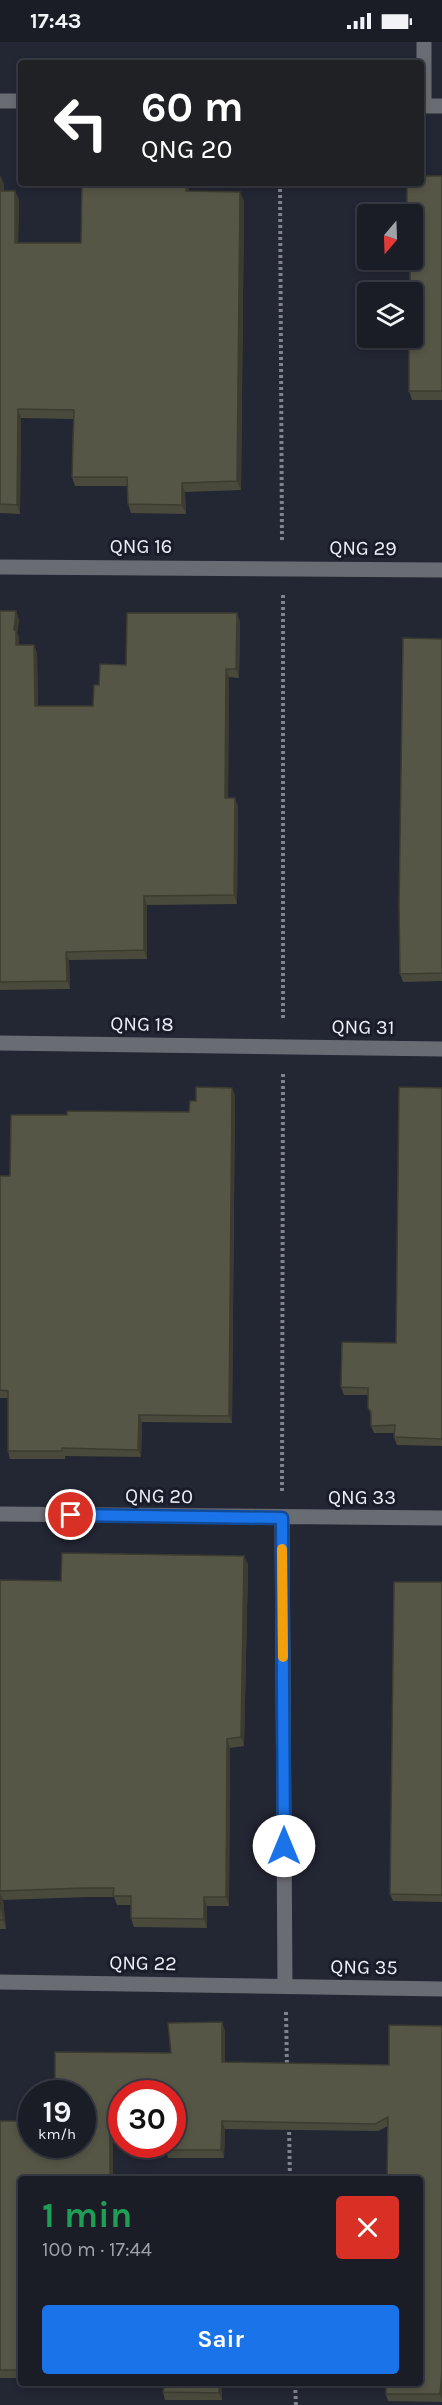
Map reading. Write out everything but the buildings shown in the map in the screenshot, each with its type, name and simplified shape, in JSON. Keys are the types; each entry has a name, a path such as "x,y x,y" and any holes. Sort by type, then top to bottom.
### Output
{"street":[{"path":"424,42 424,60"},
{"path":"0,101 18,101"},
{"path":"424,106 442,106"},
{"name":"QNG 16","path":"0,567 283,568"},
{"name":"QNG 29","path":"283,568 442,570"},
{"name":"QNG 18","path":"0,1043 283,1047"},
{"name":"QNG 31","path":"283,1047 442,1049"},
{"name":"QNG 20","path":"0,1515 282,1518"},
{"path":"282,1518 285,1986"},
{"name":"QNG 33","path":"282,1518 442,1518"},
{"name":"QNG 22","path":"0,1983 285,1986"},
{"name":"QNG 35","path":"285,1986 442,1989"}],"path":[{"path":"280,186 283,568 282,1518"},
{"path":"285,1986 288,2077"},
{"path":"289,2123 290,2176"},
{"path":"295,2386 296,2405"}],"slow traffic":[{"path":"282,1549 283,1657"}],"route":[{"path":"71,1515 282,1518 284,1846"}]}
